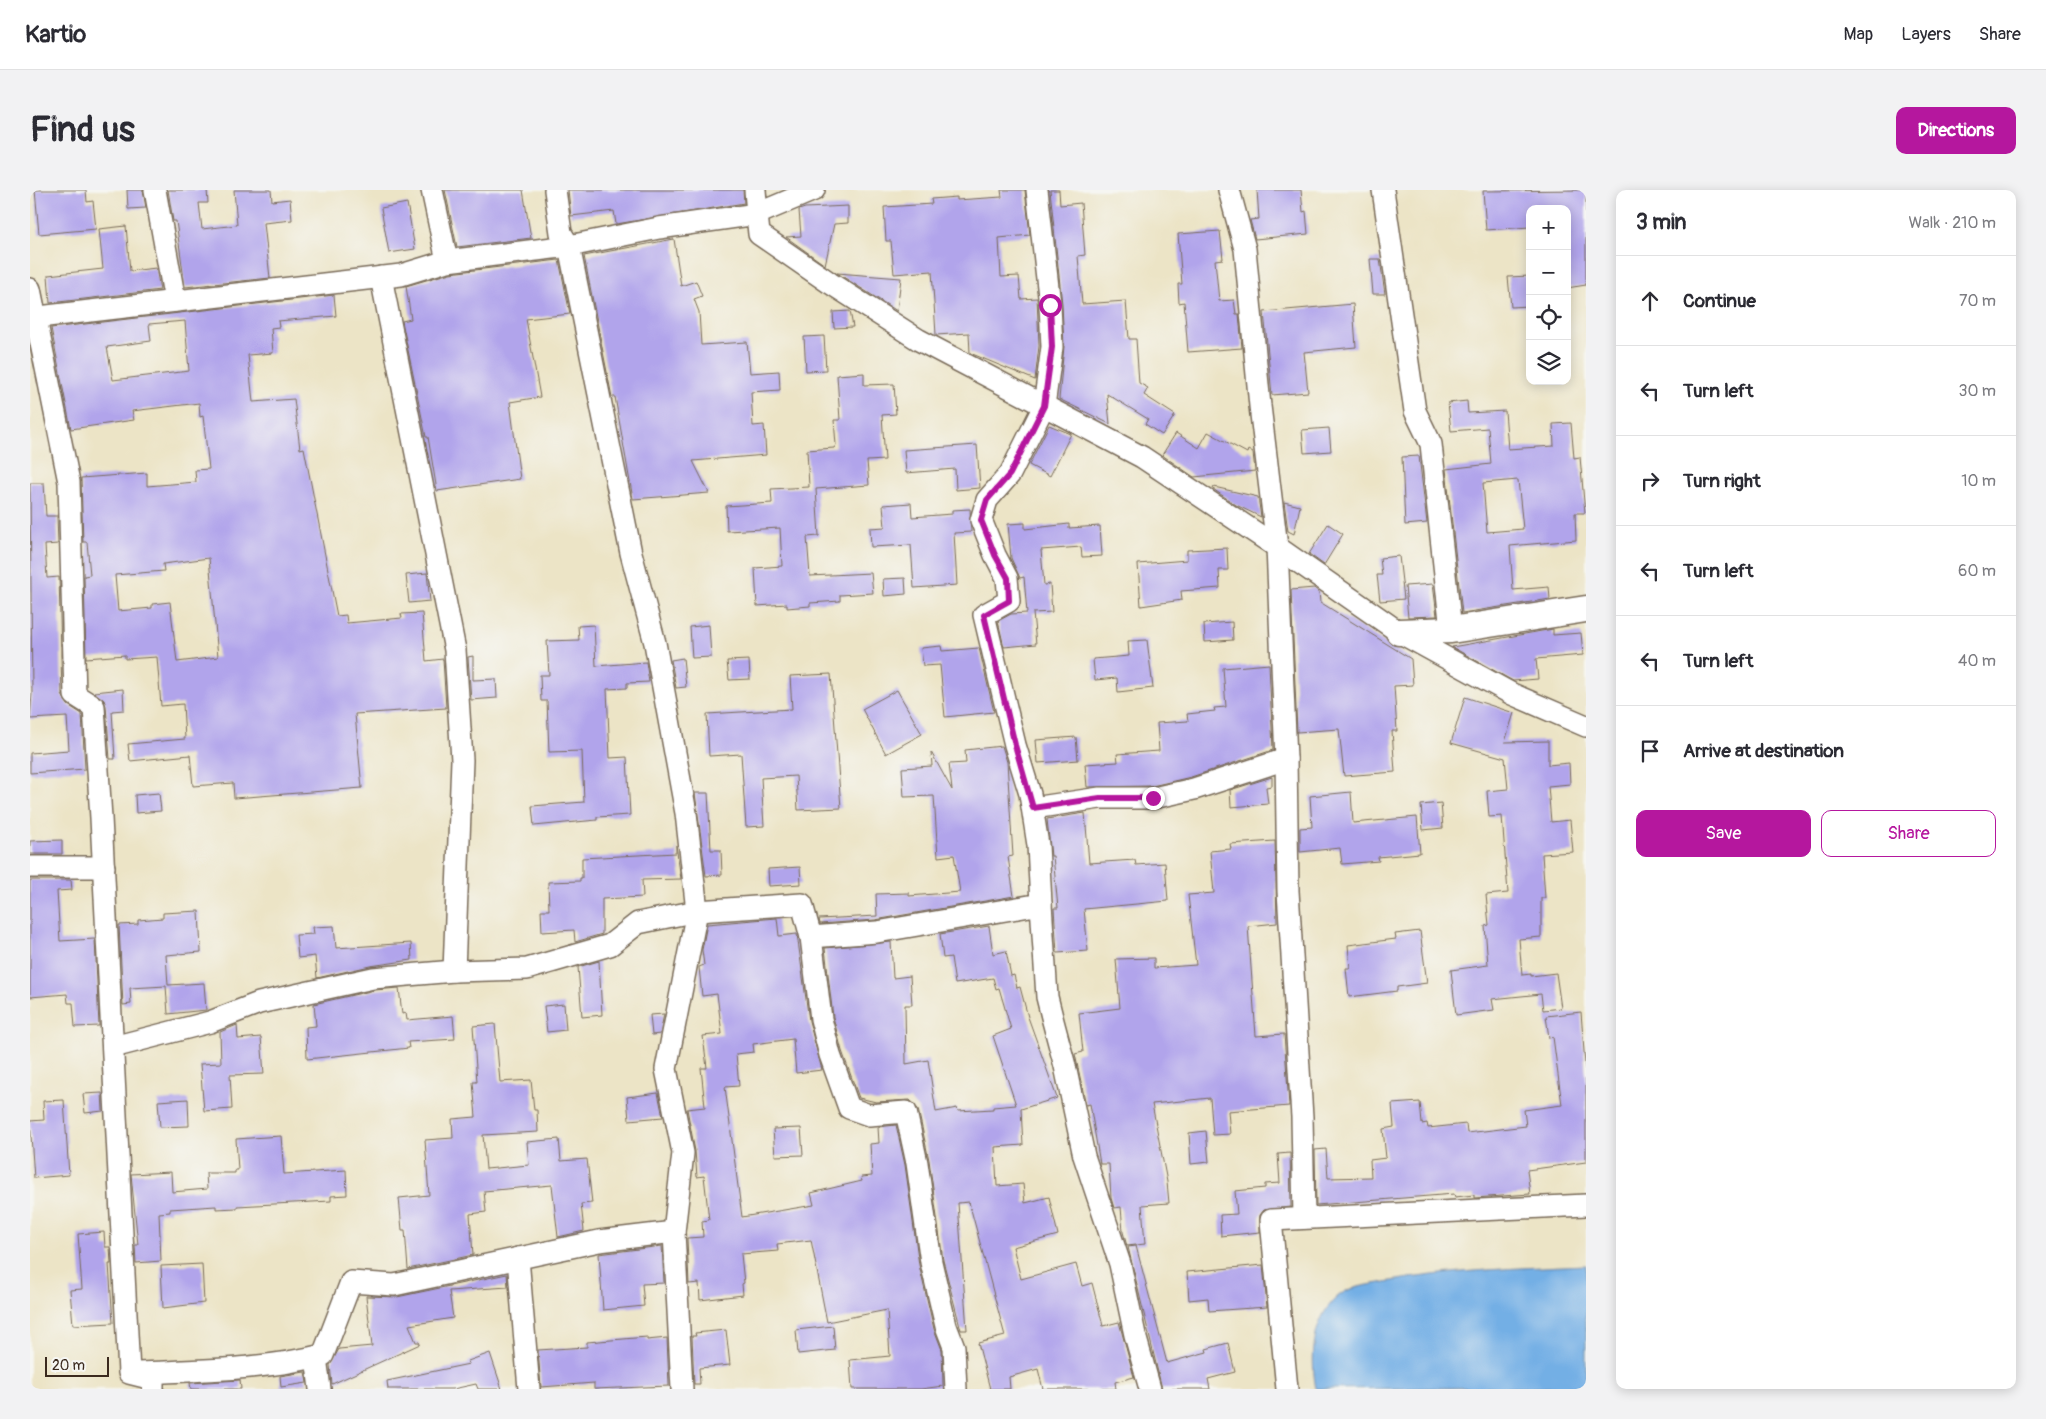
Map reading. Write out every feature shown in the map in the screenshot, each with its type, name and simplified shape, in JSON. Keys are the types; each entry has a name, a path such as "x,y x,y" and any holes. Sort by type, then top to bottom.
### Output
{"street":[{"path":"155,190 176,301"},
{"path":"432,190 447,261"},
{"path":"555,190 561,232 569,246 631,554 655,643 686,813 697,911 666,1069 683,1153 674,1232 682,1389"},
{"path":"754,190 759,234 918,340 1142,457 1277,547 1399,632 1512,694 1586,726"},
{"path":"33,317 402,275 447,261 569,246 659,228 757,214 814,190"},
{"path":"1037,190 1052,339 1044,406 1010,474 987,500 981,520 995,555 1008,578 1009,601 984,615 1015,745 1033,808 1038,845 1049,1005 1065,1066 1084,1156 1120,1264 1135,1335 1150,1389"},
{"path":"1229,190 1245,250 1260,406 1277,547 1286,759 1288,891 1302,1117 1304,1218"},
{"path":"1383,190 1415,411 1430,444 1451,630"},
{"path":"381,277 455,650 462,760 454,971"},
{"path":"30,290 33,317 69,482 75,626 75,695 94,707 130,1373"},
{"path":"1399,632 1451,630 1586,609"},
{"path":"1033,808 1100,798 1153,798 1194,789 1286,759"},
{"path":"30,867 104,868"},
{"path":"113,1047 210,1022 259,1003 373,978 454,971 527,969 610,945 638,923 697,911 802,904 811,937 821,1018 830,1055 849,1108 869,1115 906,1112 917,1163 931,1262 946,1326 954,1347 956,1389"},
{"path":"811,937 877,932 1041,904"},
{"path":"1287,1389 1271,1220 1586,1205"},
{"path":"130,1373 222,1369 323,1355 351,1282 394,1285 598,1240 674,1232"},
{"path":"518,1258 529,1389"},
{"path":"316,1357 320,1389"},
{"path":"130,1373 153,1379 153,1389"}],"water":[{"path":"1586,1265 1586,1387 1316,1389 1313,1364 1315,1337 1324,1313 1331,1303 1345,1291 1356,1287 1435,1275 1485,1270"}],"building":[{"path":"35,190 86,190 87,202 93,201 96,229 39,234"},
{"path":"127,190 143,190 146,208 128,209"},
{"path":"168,190 207,190 208,203 199,203 202,229 237,225 234,190 271,190 272,201 290,199 292,220 264,223 270,278 185,287 176,221 173,221"},
{"path":"445,190 523,190 531,238 457,247"},
{"path":"568,190 743,190 744,203 616,224 614,211 571,216"},
{"path":"1001,190 1025,190 1030,235 999,238 1001,277 1019,276 1021,299 1037,298 1039,346 1035,380 970,353 969,333 936,335 932,271 894,274 891,241 886,241 884,207 932,204 931,199 957,197 957,200 1002,197"},
{"path":"1050,190 1059,190 1060,205 1081,203 1085,255 1078,256 1082,304 1126,301 1129,339 1136,339 1139,383 1148,388 1144,395 1175,415 1162,435 1145,424 1148,419 1107,394 1110,424 1059,399 1064,346 1062,304"},
{"path":"1257,190 1301,190 1303,212 1306,211 1308,234 1255,239 1250,220 1259,219"},
{"path":"1586,190 1586,285 1571,287 1571,205 1526,205 1526,227 1486,230 1483,191"},
{"path":"407,203 415,249 389,253 381,208"},
{"path":"848,206 848,223 834,224 825,265 786,237 801,236 799,210 805,208"},
{"path":"126,226 130,271 156,268 160,290 50,303 48,275 103,269 99,229"},
{"path":"1220,231 1223,259 1215,260 1219,301 1234,300 1236,314 1239,314 1242,348 1188,352 1184,302 1179,303 1178,284 1182,284 1178,234"},
{"path":"674,239 681,286 696,281 702,296 694,299 699,312 701,345 747,342 750,373 779,371 780,390 751,392 753,426 764,425 766,455 693,461 709,493 633,499 615,397 612,397 584,256"},
{"path":"1370,259 1380,259 1385,294 1373,294"},
{"path":"559,260 570,314 526,319 540,397 510,402 520,479 437,491 428,437 426,437 402,321 411,319 406,286 450,273"},
{"path":"837,273 901,278 897,311"},
{"path":"1526,276 1526,306 1511,307 1508,277"},
{"path":"334,295 336,316 278,321 279,327 271,328 273,353 248,355 253,402 294,399 300,449 304,448 337,616 346,615 347,623 402,618 401,614 422,613 426,661 443,659 446,708 355,714 362,788 234,798 233,783 193,786 190,755 130,761 128,744 185,739 183,704 161,706 157,657 125,659 125,655 86,658 84,576 90,575 87,542 83,542 81,478 147,473 147,486 196,482 195,470 209,469 203,416 200,417 199,403 132,411 134,420 71,429 51,328","holes":["185,321 189,371 113,380 107,347 151,341 149,324","209,558 218,657 177,662 170,602 152,604 152,608 118,611 115,575 164,571 163,564"]},
{"path":"1353,304 1356,347 1304,352 1308,392 1272,395 1264,312"},
{"path":"850,311 853,327 834,328 833,312"},
{"path":"824,336 826,370 806,371 804,337"},
{"path":"864,373 864,385 894,384 896,414 882,415 885,460 867,461 869,485 816,489 819,536 807,537 810,576 871,573 873,593 840,595 840,601 810,603 810,606 787,608 787,604 757,606 755,568 782,566 780,528 727,531 726,506 772,503 771,489 809,487 807,450 834,448 836,445 834,420 840,420 837,375"},
{"path":"1467,401 1468,413 1505,411 1508,449 1554,446 1553,424 1571,423 1574,458 1580,457 1585,513 1575,513 1576,540 1510,546 1513,590 1549,587 1550,599 1462,613 1446,469 1491,464 1488,428 1451,431 1448,403","holes":["1518,480 1523,529 1487,532 1483,483"]},
{"path":"1049,425 1071,434 1050,476 1029,465"},
{"path":"1329,428 1331,451 1304,453 1302,430"},
{"path":"1208,432 1247,453 1248,450 1253,453 1255,471 1194,477 1162,455 1176,433 1199,448"},
{"path":"977,445 980,488 956,490 955,469 906,473 904,450"},
{"path":"1419,456 1427,523 1405,525 1402,457"},
{"path":"30,483 44,483 46,516 57,516 58,544 45,545 47,578 59,577 62,695 68,705 82,714 85,769 30,773 30,753 69,750 67,717 30,719 32,694"},
{"path":"1214,487 1258,497 1261,517 1236,505 1213,489"},
{"path":"1284,502 1300,506 1294,534 1288,531"},
{"path":"911,503 912,517 952,514 952,510 970,509 971,532 954,533 957,585 914,588 911,545 871,547 870,528 885,527 883,505"},
{"path":"1025,523 1025,529 1069,524 1069,528 1100,526 1102,556 1082,557 1081,547 1041,550 1044,585 1050,584 1052,612 1033,613 1036,644 1004,647 998,621 1011,614 1027,613 1024,577 1020,578 1011,558 1008,524"},
{"path":"1328,524 1343,534 1324,565 1309,554"},
{"path":"1227,548 1228,570 1219,570 1220,588 1181,591 1182,600 1141,606 1138,564 1187,560 1187,550"},
{"path":"1399,556 1404,599 1380,601 1377,575 1382,575 1380,558"},
{"path":"427,573 430,601 409,603 406,575"},
{"path":"905,578 906,594 884,596 883,579"},
{"path":"1433,584 1437,616 1408,617 1405,586"},
{"path":"1314,588 1319,592 1320,602 1411,659 1413,685 1394,686 1397,731 1392,731 1395,772 1344,776 1339,729 1297,732 1291,590"},
{"path":"1232,622 1233,640 1205,642 1204,624"},
{"path":"594,625 596,666 646,662 649,682 627,683 627,688 607,689 610,758 627,757 630,815 597,817 597,820 534,826 532,806 584,802 582,751 549,752 547,701 541,701 540,675 549,675 547,641 579,640 578,626"},
{"path":"709,625 711,657 692,658 690,627"},
{"path":"1553,629 1553,635 1581,633 1583,655 1536,659 1538,679 1513,681 1452,647"},
{"path":"1147,640 1153,688 1118,692 1117,678 1095,680 1093,659 1129,656 1128,641"},
{"path":"941,646 942,651 979,648 994,712 945,717 940,665 923,666 921,648"},
{"path":"473,656 473,680 496,679 497,698 471,700 468,657"},
{"path":"683,658 686,687 676,688 671,660"},
{"path":"749,660 750,679 729,680 727,661"},
{"path":"1269,664 1273,750 1191,777 1152,786 1087,787 1085,764 1118,762 1117,754 1159,751 1157,723 1188,721 1187,714 1215,711 1214,708 1226,707 1223,668"},
{"path":"831,674 841,808 798,810 796,776 761,778 764,826 746,827 741,754 709,756 707,714 792,709 790,676"},
{"path":"123,689 124,710 112,711 115,759 110,759 106,706 104,700 94,692"},
{"path":"897,690 922,734 886,754 862,709"},
{"path":"1465,697 1514,713 1505,742 1548,741 1548,765 1569,763 1570,784 1548,786 1551,822 1570,820 1573,852 1542,854 1545,898 1541,898 1541,937 1519,939 1522,975 1531,974 1531,976 1556,973 1561,1008 1543,1010 1541,994 1492,999 1494,1010 1456,1015 1451,970 1488,965 1485,926 1489,925 1486,895 1508,893 1502,816 1489,817 1487,791 1508,789 1505,758 1451,743"},
{"path":"1076,737 1078,760 1038,763 1036,740"},
{"path":"1002,746 1007,762 1013,856 1008,857 1014,896 875,920 820,924 819,919 877,916 876,894 909,893 909,896 960,892 954,855 938,857 934,796 904,797 902,768 932,766 931,752 952,790 949,764 966,763 965,750"},
{"path":"1272,777 1272,786 1266,787 1268,804 1231,807 1230,790"},
{"path":"1351,792 1353,823 1417,817 1420,853 1378,857 1379,861 1342,864 1340,848 1300,852 1300,828 1312,827 1310,796"},
{"path":"159,793 161,811 136,813 135,795"},
{"path":"695,793 708,793 711,850 721,850 722,875 706,876"},
{"path":"1441,803 1443,828 1423,830 1421,805"},
{"path":"1085,813 1089,863 1135,860 1136,865 1165,863 1168,901 1084,909 1088,951 1057,953 1054,908 1058,908 1047,819"},
{"path":"62,840 62,854 30,854 30,841"},
{"path":"1275,841 1277,923 1248,926 1256,1036 1284,1034 1289,1106 1228,1111 1230,1134 1213,1135 1210,1098 1152,1104 1167,1182 1169,1203 1142,1205 1145,1244 1127,1246 1123,1232 1121,1207 1114,1208 1111,1198 1109,1164 1100,1164 1090,1104 1086,1105 1075,1054 1083,1052 1079,1013 1120,1008 1116,959 1154,958 1154,968 1196,965 1188,895 1214,893 1210,851 1231,849 1230,844"},
{"path":"676,845 681,879 642,880 643,897 602,899 602,934 575,942 574,930 542,932 541,910 549,910 548,882 580,881 580,878 582,878 582,858 676,853"},
{"path":"800,867 801,884 769,886 768,869"},
{"path":"30,880 71,880 72,890 57,891 60,941 95,939 99,1026 75,1027 73,1003 68,1003 67,994 30,997"},
{"path":"199,911 201,952 166,955 168,985 204,983 206,1010 168,1014 166,986 130,988 131,1004 123,1005 119,925 138,924 138,920 163,918 163,913"},
{"path":"777,918 779,936 797,934 809,1021 822,1070 796,1073 793,1039 753,1044 754,1052 736,1054 739,1086 725,1087 742,1217 814,1205 811,1193 862,1181 861,1177 872,1176 870,1144 879,1143 878,1127 896,1125 905,1165 919,1265 934,1329 942,1350 943,1386 921,1389 852,1389 850,1360 890,1356 887,1310 827,1322 811,1240 777,1244 778,1251 741,1254 744,1283 742,1284 743,1295 700,1300 699,1283 689,1284 687,1238 703,1237 702,1221 709,1220 704,1176 697,1177 695,1151 687,1109 705,1107 701,1068 707,1068 703,1036 722,1034 717,994 702,996 699,967 704,965 702,950 707,924"},
{"path":"334,926 336,948 411,943 412,960 370,966 317,978 315,956 298,958 296,935 314,934 313,927"},
{"path":"989,926 993,954 1006,951 1011,976 1014,975 1017,988 1020,987 1028,1017 1057,1098 1021,1109 1023,1145 995,1147 997,1186 1023,1184 1025,1203 1049,1197 1058,1235 1013,1247 1021,1279 1076,1264 1082,1286 1092,1283 1103,1326 1119,1322 1134,1377 1115,1382 1116,1389 1043,1389 1038,1369 1009,1377 1010,1389 990,1389 978,1343 1005,1336 969,1202 958,1203 967,1330 961,1330 943,1260 929,1160 918,1109 910,1100 876,1102 859,1098 842,1051 833,1017 825,948 891,942 893,978 910,976 912,1005 905,1005 906,1064 928,1060 936,1112 957,1108 958,1111 993,1109 993,1107 1016,1105 993,1036 1011,1029 999,988 996,989 993,978 955,984 951,957 943,958 940,934"},
{"path":"1420,931 1427,983 1397,987 1397,991 1349,997 1346,968 1350,968 1348,945 1396,939 1395,934"},
{"path":"599,961 602,1015 582,1017 578,967"},
{"path":"399,988 402,1014 406,1013 407,1020 453,1016 455,1039 408,1042 409,1048 307,1059 306,1027 316,1026 314,1004 375,990"},
{"path":"564,1004 566,1030 547,1032 544,1006"},
{"path":"1581,1012 1586,1078 1586,1162 1527,1170 1530,1194 1474,1198 1474,1195 1455,1197 1454,1194 1316,1205 1315,1150 1326,1149 1328,1178 1371,1177 1370,1160 1386,1158 1383,1129 1394,1127 1392,1104 1420,1102 1422,1124 1427,1123 1428,1128 1466,1124 1467,1133 1526,1126 1524,1110 1562,1105 1553,1037 1549,1038 1546,1016"},
{"path":"664,1014 660,1034 652,1035 650,1015"},
{"path":"495,1024 500,1082 531,1080 534,1110 537,1110 538,1132 483,1135 486,1169 529,1165 527,1142 559,1139 561,1161 587,1159 592,1203 581,1204 584,1231 558,1237 552,1185 484,1191 486,1212 470,1214 473,1255 408,1269 405,1230 402,1230 399,1198 429,1195 425,1140 453,1138 452,1119 476,1117 473,1082 477,1082 473,1026"},
{"path":"237,1025 238,1039 261,1037 264,1074 230,1075 232,1109 204,1111 200,1064 221,1063 220,1032"},
{"path":"102,1093 103,1111 85,1113 83,1094"},
{"path":"658,1093 663,1117 629,1120 627,1097"},
{"path":"188,1099 189,1126 160,1127 158,1101"},
{"path":"64,1100 69,1175 34,1178 30,1121 44,1120 43,1101"},
{"path":"801,1128 803,1155 775,1156 773,1129"},
{"path":"1206,1131 1209,1162 1191,1164 1189,1133"},
{"path":"281,1136 284,1174 346,1170 347,1195 331,1196 331,1201 237,1206 237,1208 216,1209 216,1206 170,1209 170,1212 159,1213 161,1261 136,1263 135,1245 138,1245 131,1174 171,1172 172,1192 207,1189 206,1173 235,1173 235,1170 238,1170 236,1139"},
{"path":"1290,1153 1291,1207 1264,1210 1260,1215 1260,1232 1221,1236 1220,1215 1237,1214 1235,1191 1265,1188 1265,1184 1280,1183 1278,1154"},
{"path":"104,1232 105,1247 110,1247 111,1264 109,1264 113,1323 73,1325 70,1290 82,1289 78,1234"},
{"path":"662,1246 664,1283 642,1284 644,1306 603,1310 599,1254"},
{"path":"1136,1246 1167,1363 1207,1352 1206,1349 1228,1343 1235,1372 1208,1379 1210,1389 1162,1389 1128,1247"},
{"path":"202,1264 204,1303 163,1308 161,1266"},
{"path":"1263,1265 1267,1307 1209,1311 1208,1298 1189,1300 1187,1272"},
{"path":"507,1274 508,1287 449,1291 453,1318 409,1325 416,1342 420,1344 332,1384 330,1365 339,1349 372,1346 366,1296 397,1297"},
{"path":"833,1326 835,1350 798,1354 796,1330"},
{"path":"726,1330 730,1365 699,1368 700,1384 694,1384 692,1336 696,1336 695,1333"},
{"path":"647,1337 647,1340 667,1338 669,1386 594,1389 594,1383 541,1387 538,1350 587,1347 587,1342"},
{"path":"490,1353 502,1389 478,1389 476,1384 453,1389 388,1389 387,1381 469,1364 468,1361"},
{"path":"305,1372 307,1383 281,1387 280,1376"},
{"path":"240,1380 241,1389 191,1389 190,1383"}],"route":[{"path":"1050,305 1052,347 1044,406 1010,474 987,500 981,520 995,555 1008,578 1009,601 984,615 1015,745 1033,808 1100,798 1153,798"}]}
